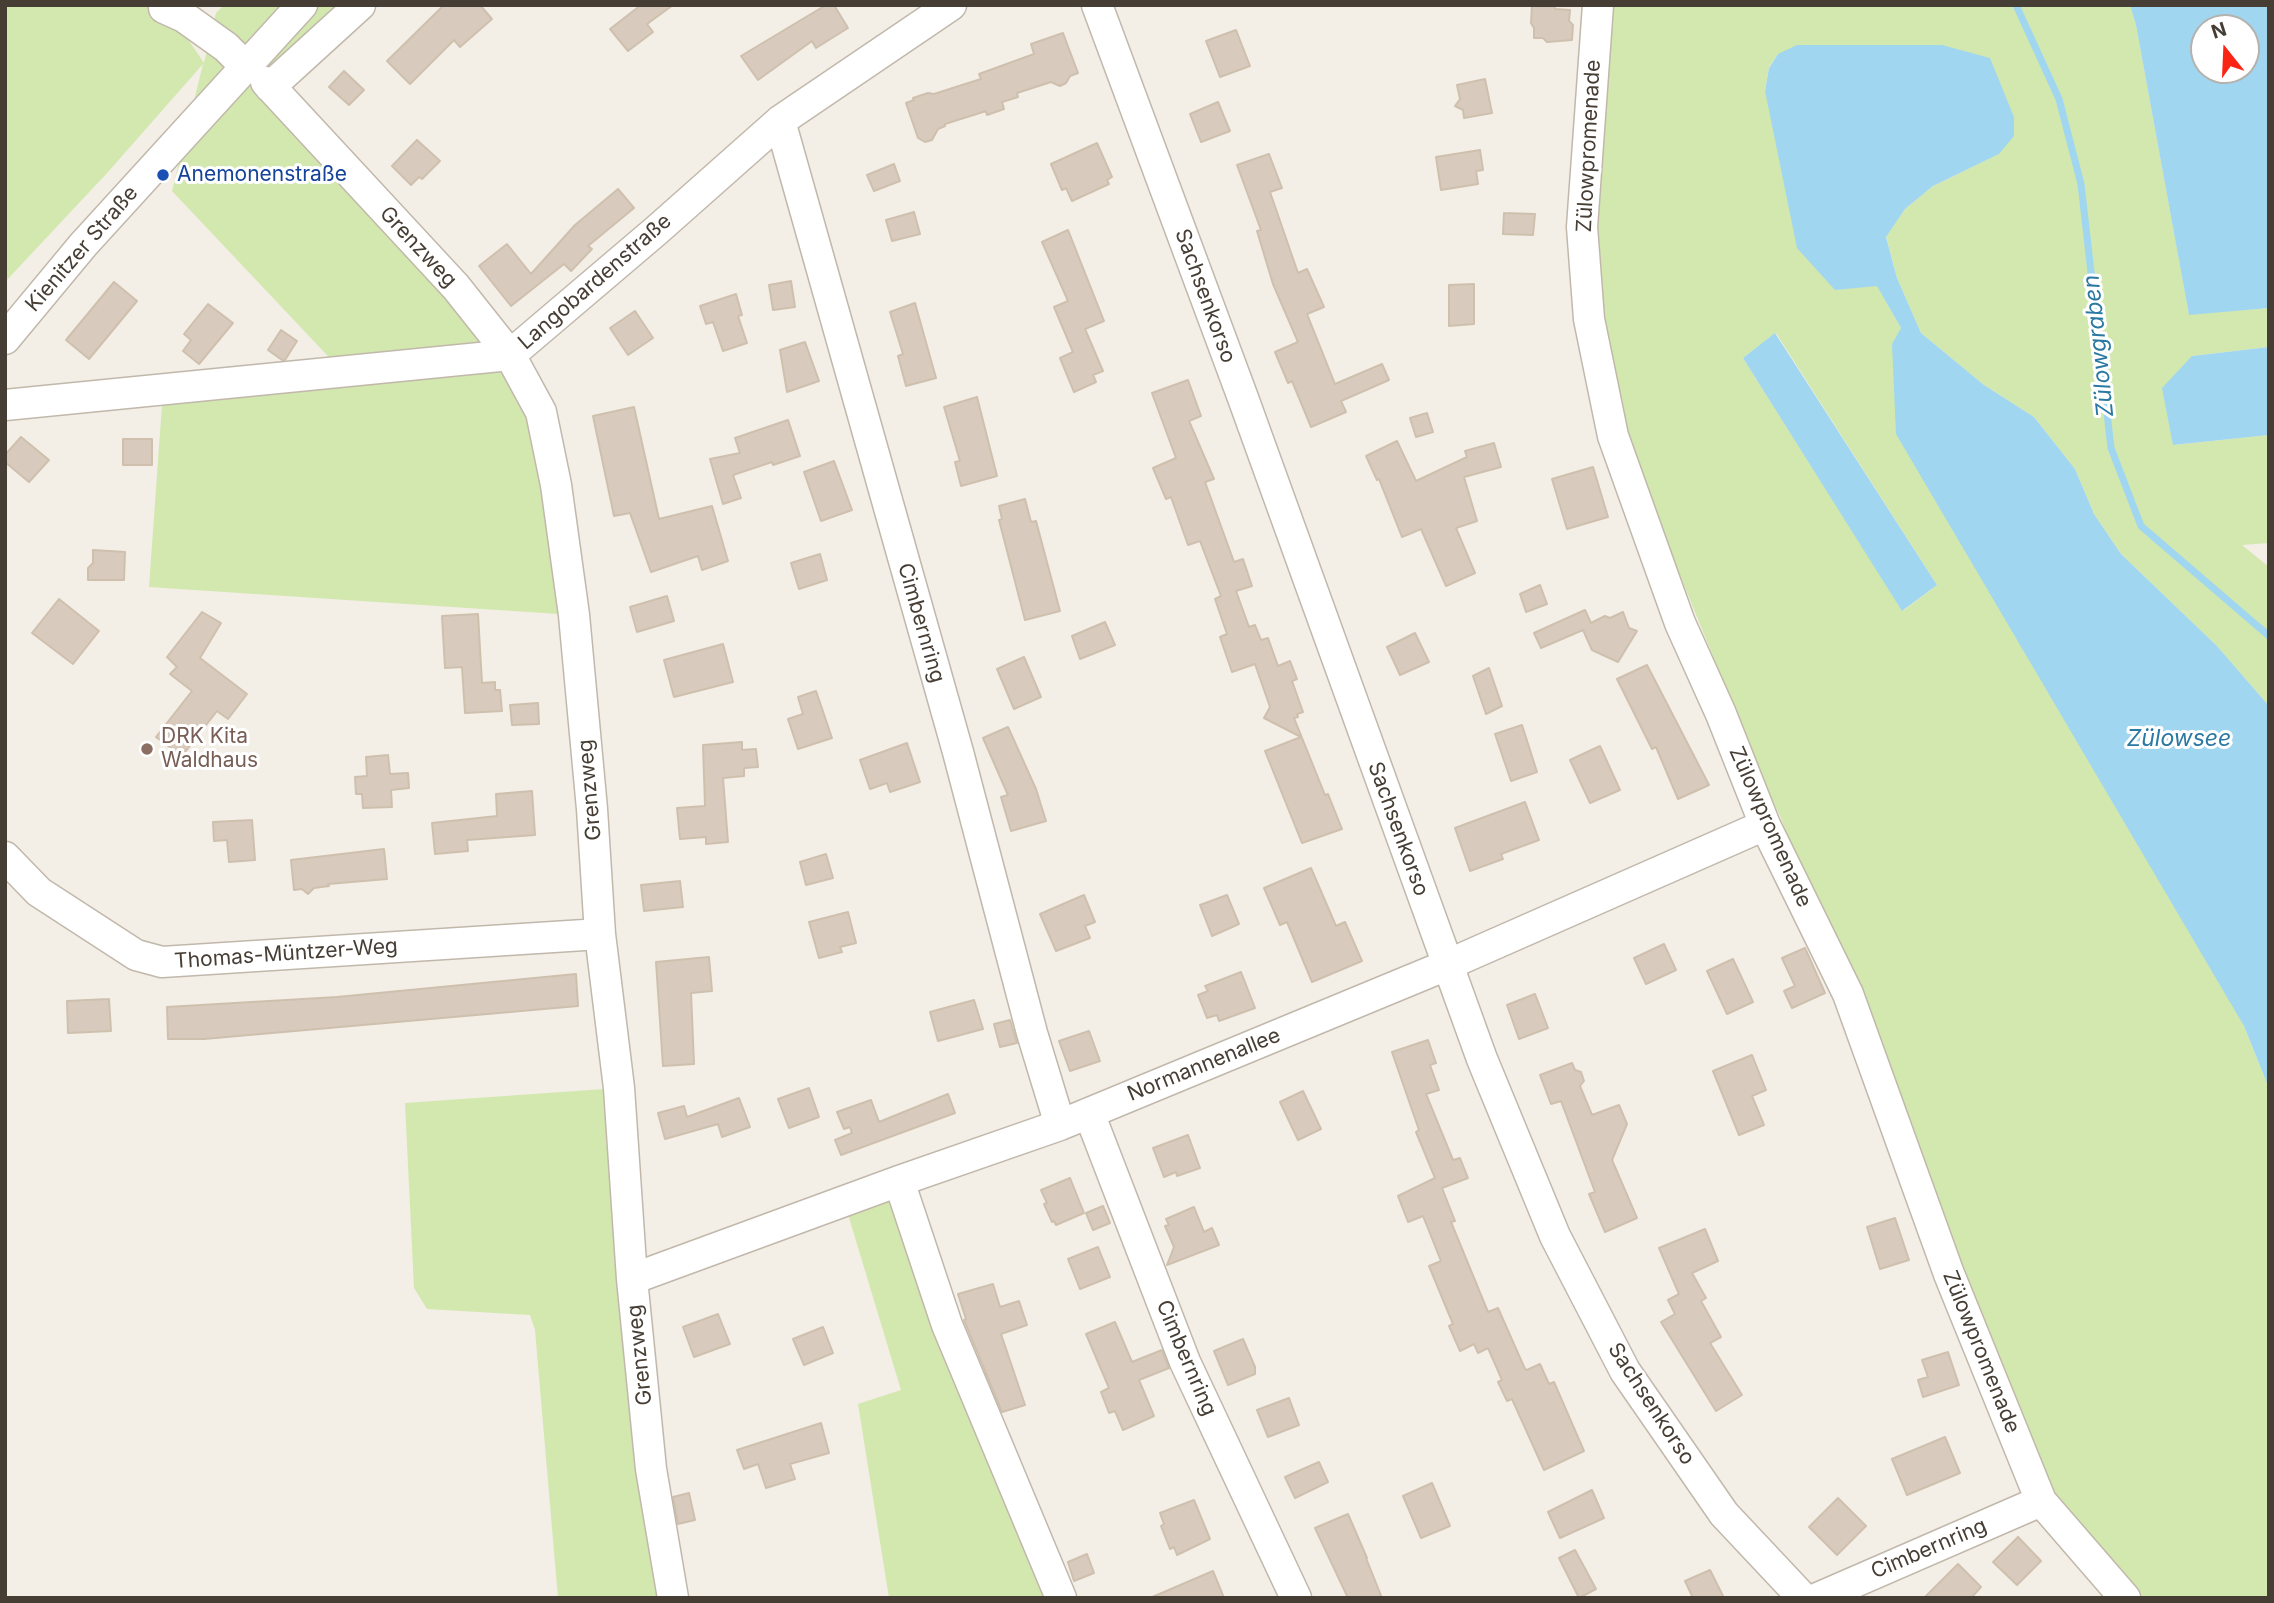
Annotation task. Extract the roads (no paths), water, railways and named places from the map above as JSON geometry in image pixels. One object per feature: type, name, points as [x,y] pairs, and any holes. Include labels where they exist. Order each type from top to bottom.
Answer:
[{"type":"street","name":"Kienitzer Straße","points":[[261,79],[302,5]]},
{"type":"street","name":"Kienitzer Straße","points":[[5,339],[83,245],[261,79],[360,5]]},
{"type":"street","name":"Langobardenstraße","points":[[5,405],[510,355],[780,121],[951,5]]},
{"type":"street","name":"Sachsenkorso","points":[[1097,5],[1243,398],[1447,965],[1482,1059],[1555,1236],[1625,1371],[1724,1514],[1803,1598]]},
{"type":"street","name":"Zülowpromenade","points":[[1598,5],[1581,227],[1589,319],[1613,436],[1680,623],[1721,714],[1765,825],[1848,994],[1949,1273],[2041,1501],[2125,1598]]},
{"type":"street","name":"Grenzweg","points":[[160,6],[184,17],[226,47],[261,79],[456,287],[510,355],[541,412],[556,485],[575,615],[600,934],[619,1088],[632,1279],[652,1469],[673,1598]]},
{"type":"street","name":"Cimbernring","points":[[780,121],[958,752],[1032,1033],[1060,1125]]},
{"type":"street","name":"Normannenallee","points":[[632,1279],[1060,1125],[1447,965],[1765,825]]},
{"type":"street","name":"Thomas-Müntzer-Weg","points":[[5,857],[39,892],[136,955],[162,962],[600,934]]},
{"type":"street","name":"Cimbernring","points":[[1089,1113],[1185,1362],[1296,1598]]},
{"type":"street","points":[[899,1181],[947,1325],[1061,1598]]},
{"type":"street","name":"Cimbernring","points":[[1818,1598],[2041,1501]]},
{"type":"water","points":[[2130,5],[2269,5],[2269,308],[2189,315],[2136,25]]},
{"type":"water","name":"Zülowsee","points":[[1797,45],[1942,45],[1990,58],[2014,117],[2014,136],[1999,154],[1933,186],[1905,209],[1886,237],[1897,278],[1921,333],[1984,385],[2034,417],[2075,469],[2094,514],[2121,554],[2217,646],[2269,706],[2269,1088],[2244,1026],[1896,434],[1892,344],[1901,328],[1877,286],[1835,290],[1797,248],[1765,91],[1769,68],[1778,54]]},
{"type":"water","points":[[1775,333],[1937,585],[1902,611],[1743,358]]},
{"type":"water","points":[[2269,347],[2269,435],[2173,445],[2162,388],[2192,356]]},
{"type":"waterway","name":"Zülowgraben","points":[[2016,5],[2059,99],[2081,184],[2111,448],[2141,526],[2269,636]]},
{"type":"place","name":"Anemonenstraße","points":[[163,175]]},
{"type":"place","name":"DRK Kita Waldhaus","points":[[147,749]]}]
